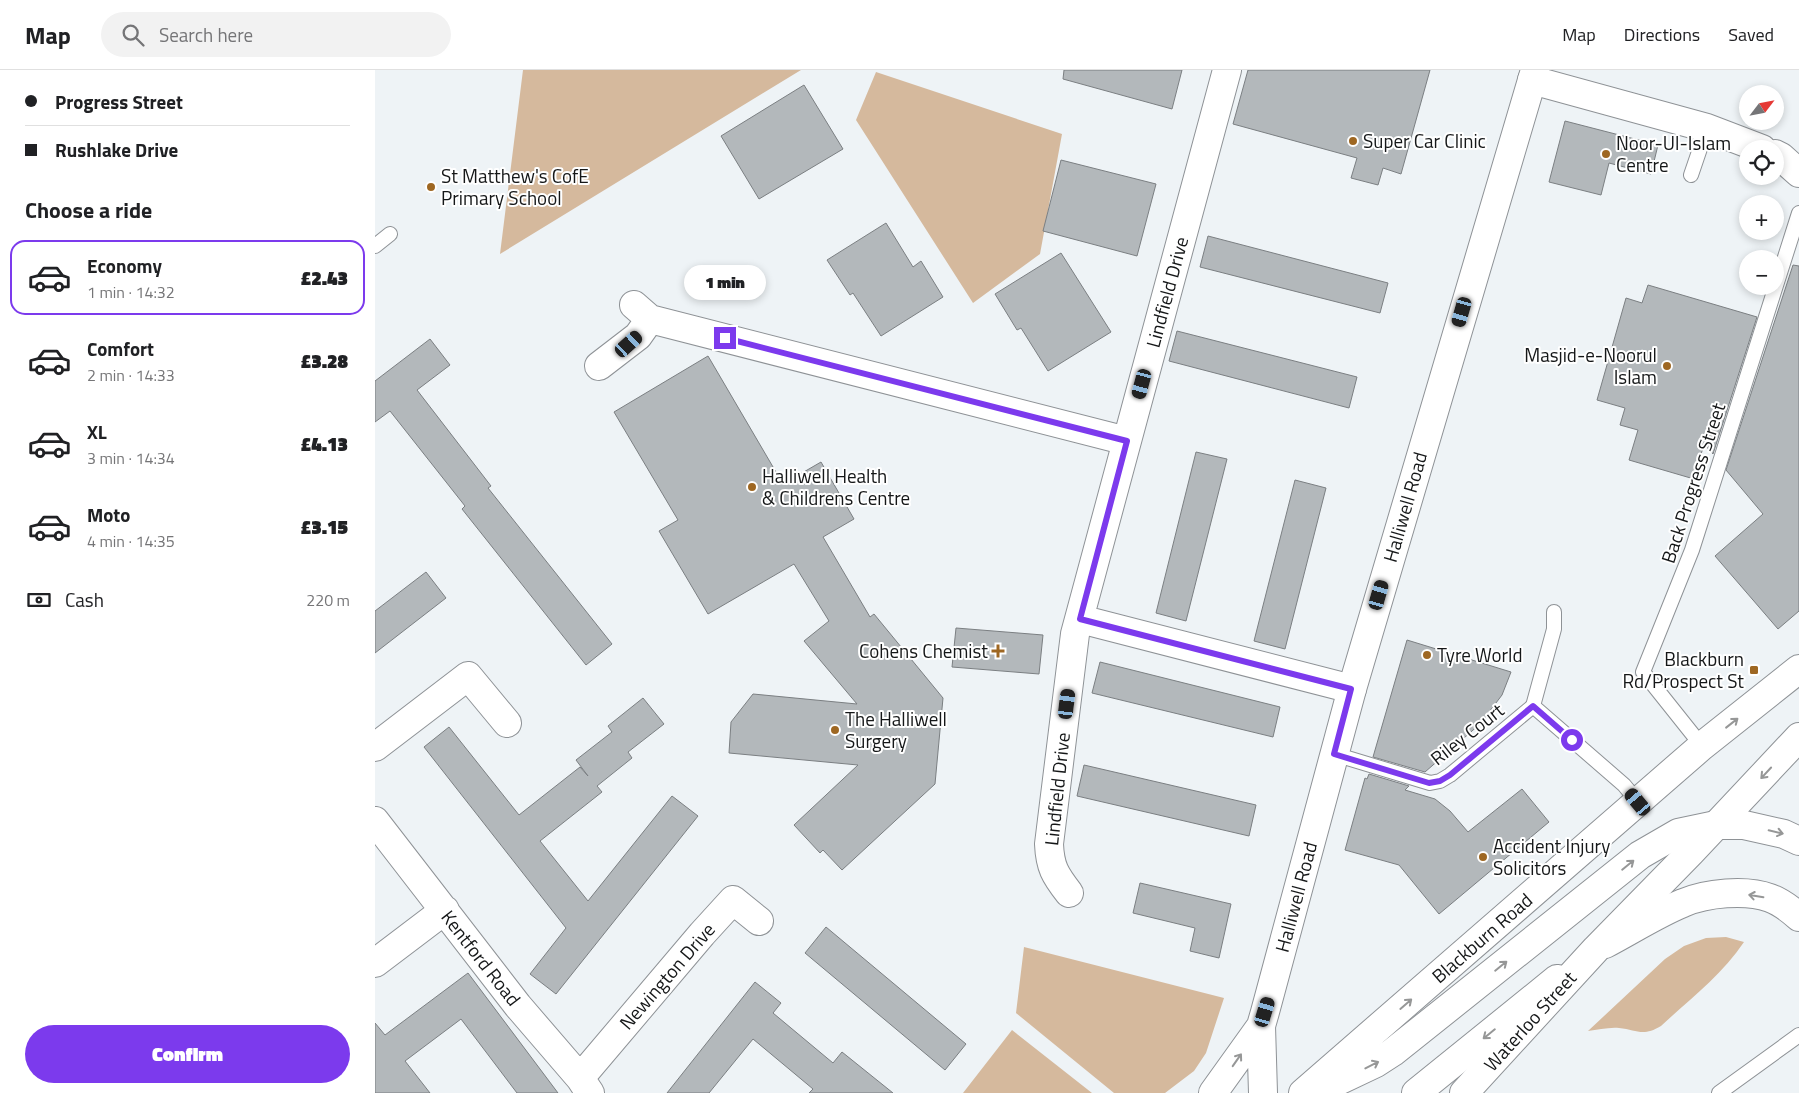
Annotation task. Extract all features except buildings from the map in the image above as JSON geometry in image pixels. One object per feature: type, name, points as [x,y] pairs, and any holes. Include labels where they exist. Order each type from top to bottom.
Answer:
[{"type":"main road","name":"Lindfield Drive","points":[[1069,893],[1055,874],[1050,860],[1049,844],[1075,634],[1227,70]]},
{"type":"main road","points":[[1533,75],[1707,128],[1739,140]]},
{"type":"main road","name":"Halliwell Road","points":[[1263,1093],[1261,1026],[1351,689],[1533,75]]},
{"type":"main road","points":[[1784,160],[1799,174]]},
{"type":"main road","points":[[599,366],[638,336],[642,312],[1127,441]]},
{"type":"main road","points":[[1080,619],[1351,689]]},
{"type":"main road","name":"Blackburn Road","points":[[1303,1093],[1702,746],[1799,669]]},
{"type":"main road","points":[[375,747],[469,676],[507,723]]},
{"type":"main road","points":[[1416,1093],[1595,949],[1799,737]]},
{"type":"main road","name":"Kentford Road","points":[[375,821],[518,1006],[585,1085]]},
{"type":"main road","name":"Blackburn Road","points":[[1313,1093],[1376,1063],[1393,1052],[1640,855],[1678,834],[1716,825],[1744,825],[1784,834],[1799,841]]},
{"type":"main road","points":[[1595,949],[1682,903],[1705,896],[1747,894],[1769,898],[1788,908],[1799,917]]},
{"type":"main road","name":"Newington Drive","points":[[585,1085],[702,934],[733,900],[759,921]]},
{"type":"main road","points":[[375,962],[445,910]]},
{"type":"main road","name":"Waterloo Street","points":[[1464,1093],[1595,949]]},
{"type":"main road","points":[[1213,1093],[1261,1026]]},
{"type":"lane","points":[[1691,175],[1707,128]]},
{"type":"lane","name":"Back Progress Street","points":[[1702,746],[1643,672],[1693,550],[1799,213]]},
{"type":"lane","points":[[375,246],[390,234]]},
{"type":"lane","points":[[1554,612],[1554,629],[1533,706],[1624,785],[1638,802]]},
{"type":"lane","name":"Riley Court","points":[[1334,754],[1429,783],[1440,781],[1450,775],[1533,706]]},
{"type":"lane","points":[[1719,1093],[1799,1035]]},
{"type":"shaded area","points":[[523,70],[801,70],[500,254]]},
{"type":"shaded area","points":[[876,72],[1062,134],[1040,254],[973,303],[856,120]]},
{"type":"shaded area","points":[[1726,937],[1744,942],[1716,976],[1661,1026],[1645,1032],[1615,1028],[1588,1031],[1665,959],[1684,946],[1706,938]]},
{"type":"shaded area","points":[[1024,947],[1224,998],[1206,1053],[1194,1071],[1165,1093],[1114,1093],[1016,1013]]},
{"type":"shaded area","points":[[1012,1030],[1092,1093],[963,1093]]},
{"type":"place","name":"Super Car Clinic","points":[[1353,141]]},
{"type":"place","name":"Noor-Ul-Islam Centre","points":[[1606,154]]},
{"type":"place","name":"St Matthew's CofE Primary School","points":[[431,187]]},
{"type":"place","name":"Masjid-e-Noorul Islam","points":[[1667,366]]},
{"type":"place","name":"Halliwell Health & Childrens Centre","points":[[752,487]]},
{"type":"place","name":"Cohens Chemist","points":[[998,651]]},
{"type":"place","name":"Tyre World","points":[[1427,655]]},
{"type":"place","name":"Blackburn Rd/Prospect St","points":[[1754,670]]},
{"type":"place","name":"The Halliwell Surgery","points":[[835,730]]},
{"type":"place","name":"Accident Injury Solicitors","points":[[1483,857]]},
{"type":"route","points":[[725,338],[1127,441],[1080,619],[1351,689],[1334,754],[1429,783],[1440,781],[1450,775],[1533,706],[1572,740]]}]
